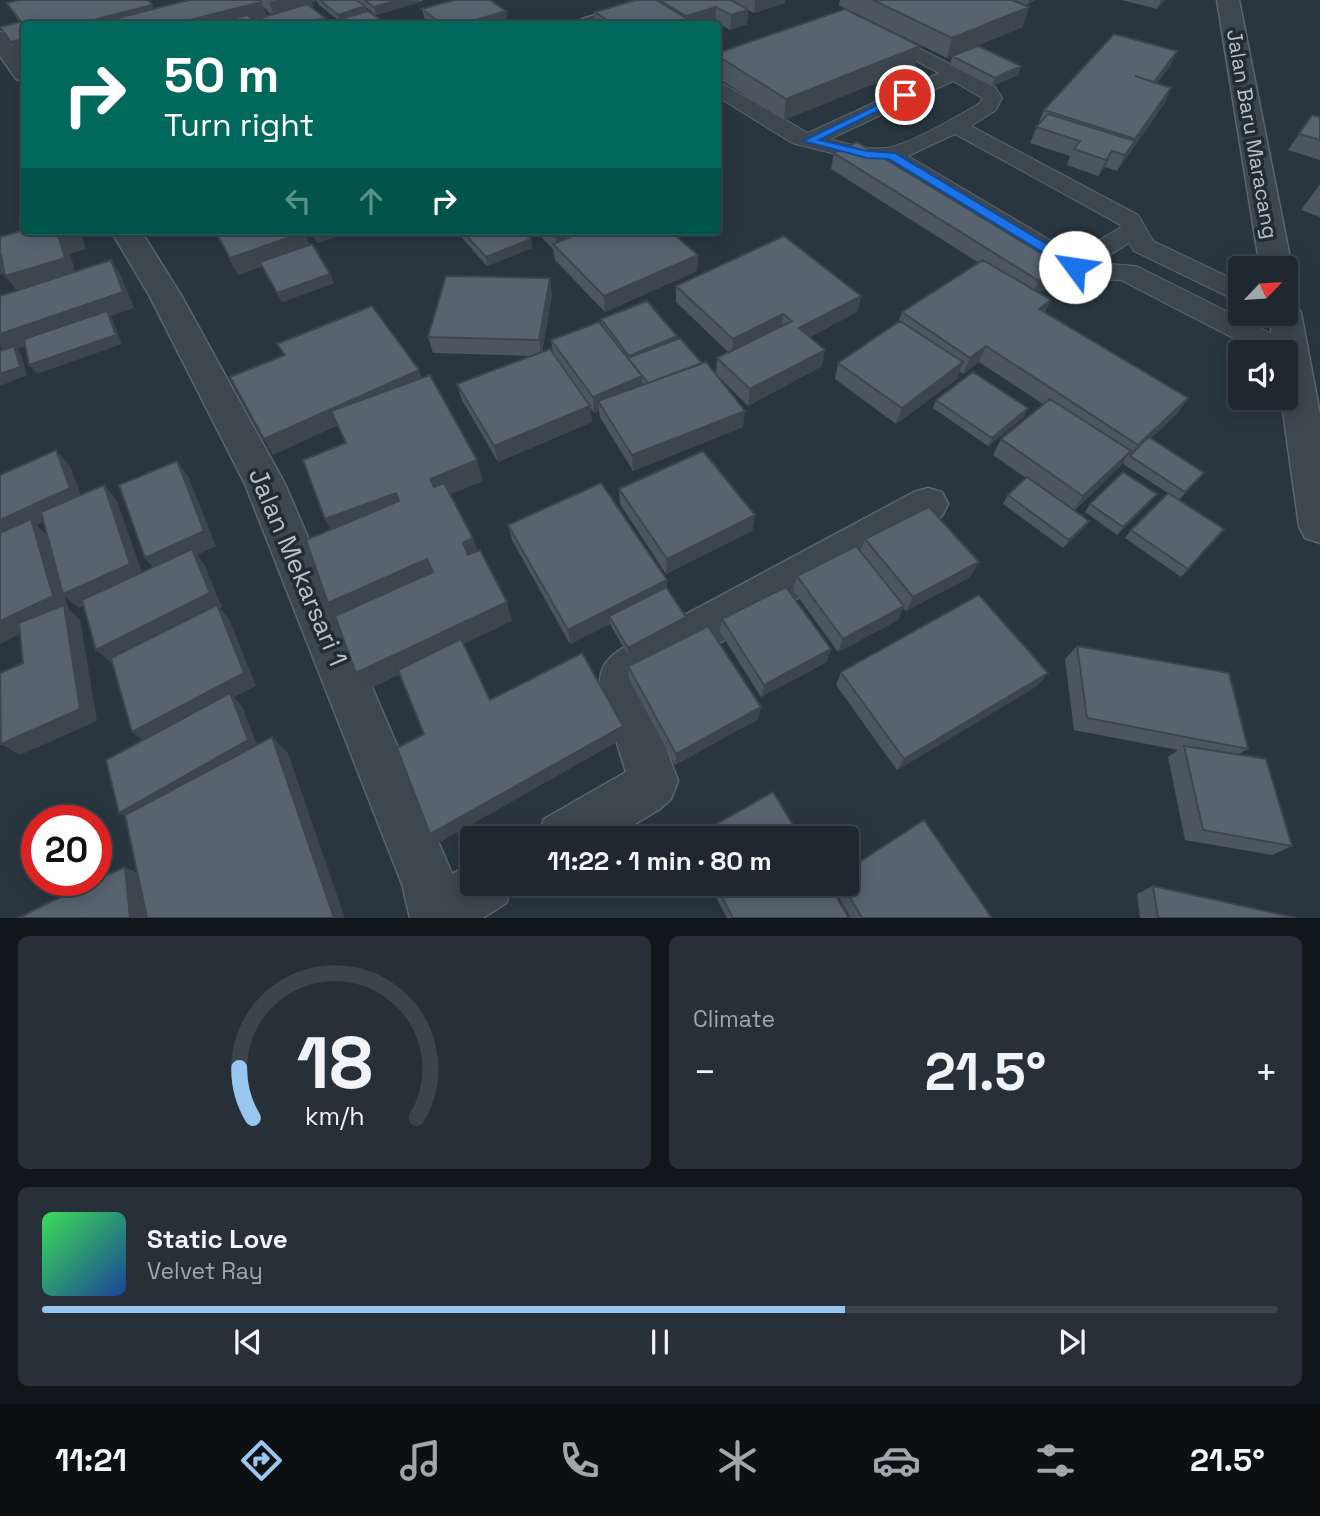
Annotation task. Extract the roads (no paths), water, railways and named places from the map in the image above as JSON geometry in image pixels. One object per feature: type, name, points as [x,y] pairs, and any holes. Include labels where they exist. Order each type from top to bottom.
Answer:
[{"type":"street","points":[[599,21],[652,4],[656,0]]},
{"type":"street","name":"Jalan Baru Maracang","points":[[1228,0],[1274,256]]},
{"type":"street","points":[[0,40],[21,70]]},
{"type":"street","name":"Jalan Mekarsari 1","points":[[128,235],[165,295],[265,484],[429,884],[438,915]]},
{"type":"street","points":[[1298,410],[1320,526]]},
{"type":"street","points":[[584,826],[642,792],[653,781],[650,765],[623,696],[623,674],[928,504]]},
{"type":"street","points":[[438,915],[468,896]]},
{"type":"lane","points":[[721,91],[808,141],[867,155],[891,155],[956,126],[989,106],[992,98],[988,92],[868,29]]},
{"type":"lane","points":[[808,141],[954,73]]},
{"type":"lane","points":[[956,126],[1129,220],[1143,246],[1228,288]]},
{"type":"lane","points":[[891,155],[1075,267],[1090,273],[1113,270],[1127,272],[1261,340]]},
{"type":"lane","points":[[1075,267],[1134,229]]}]
